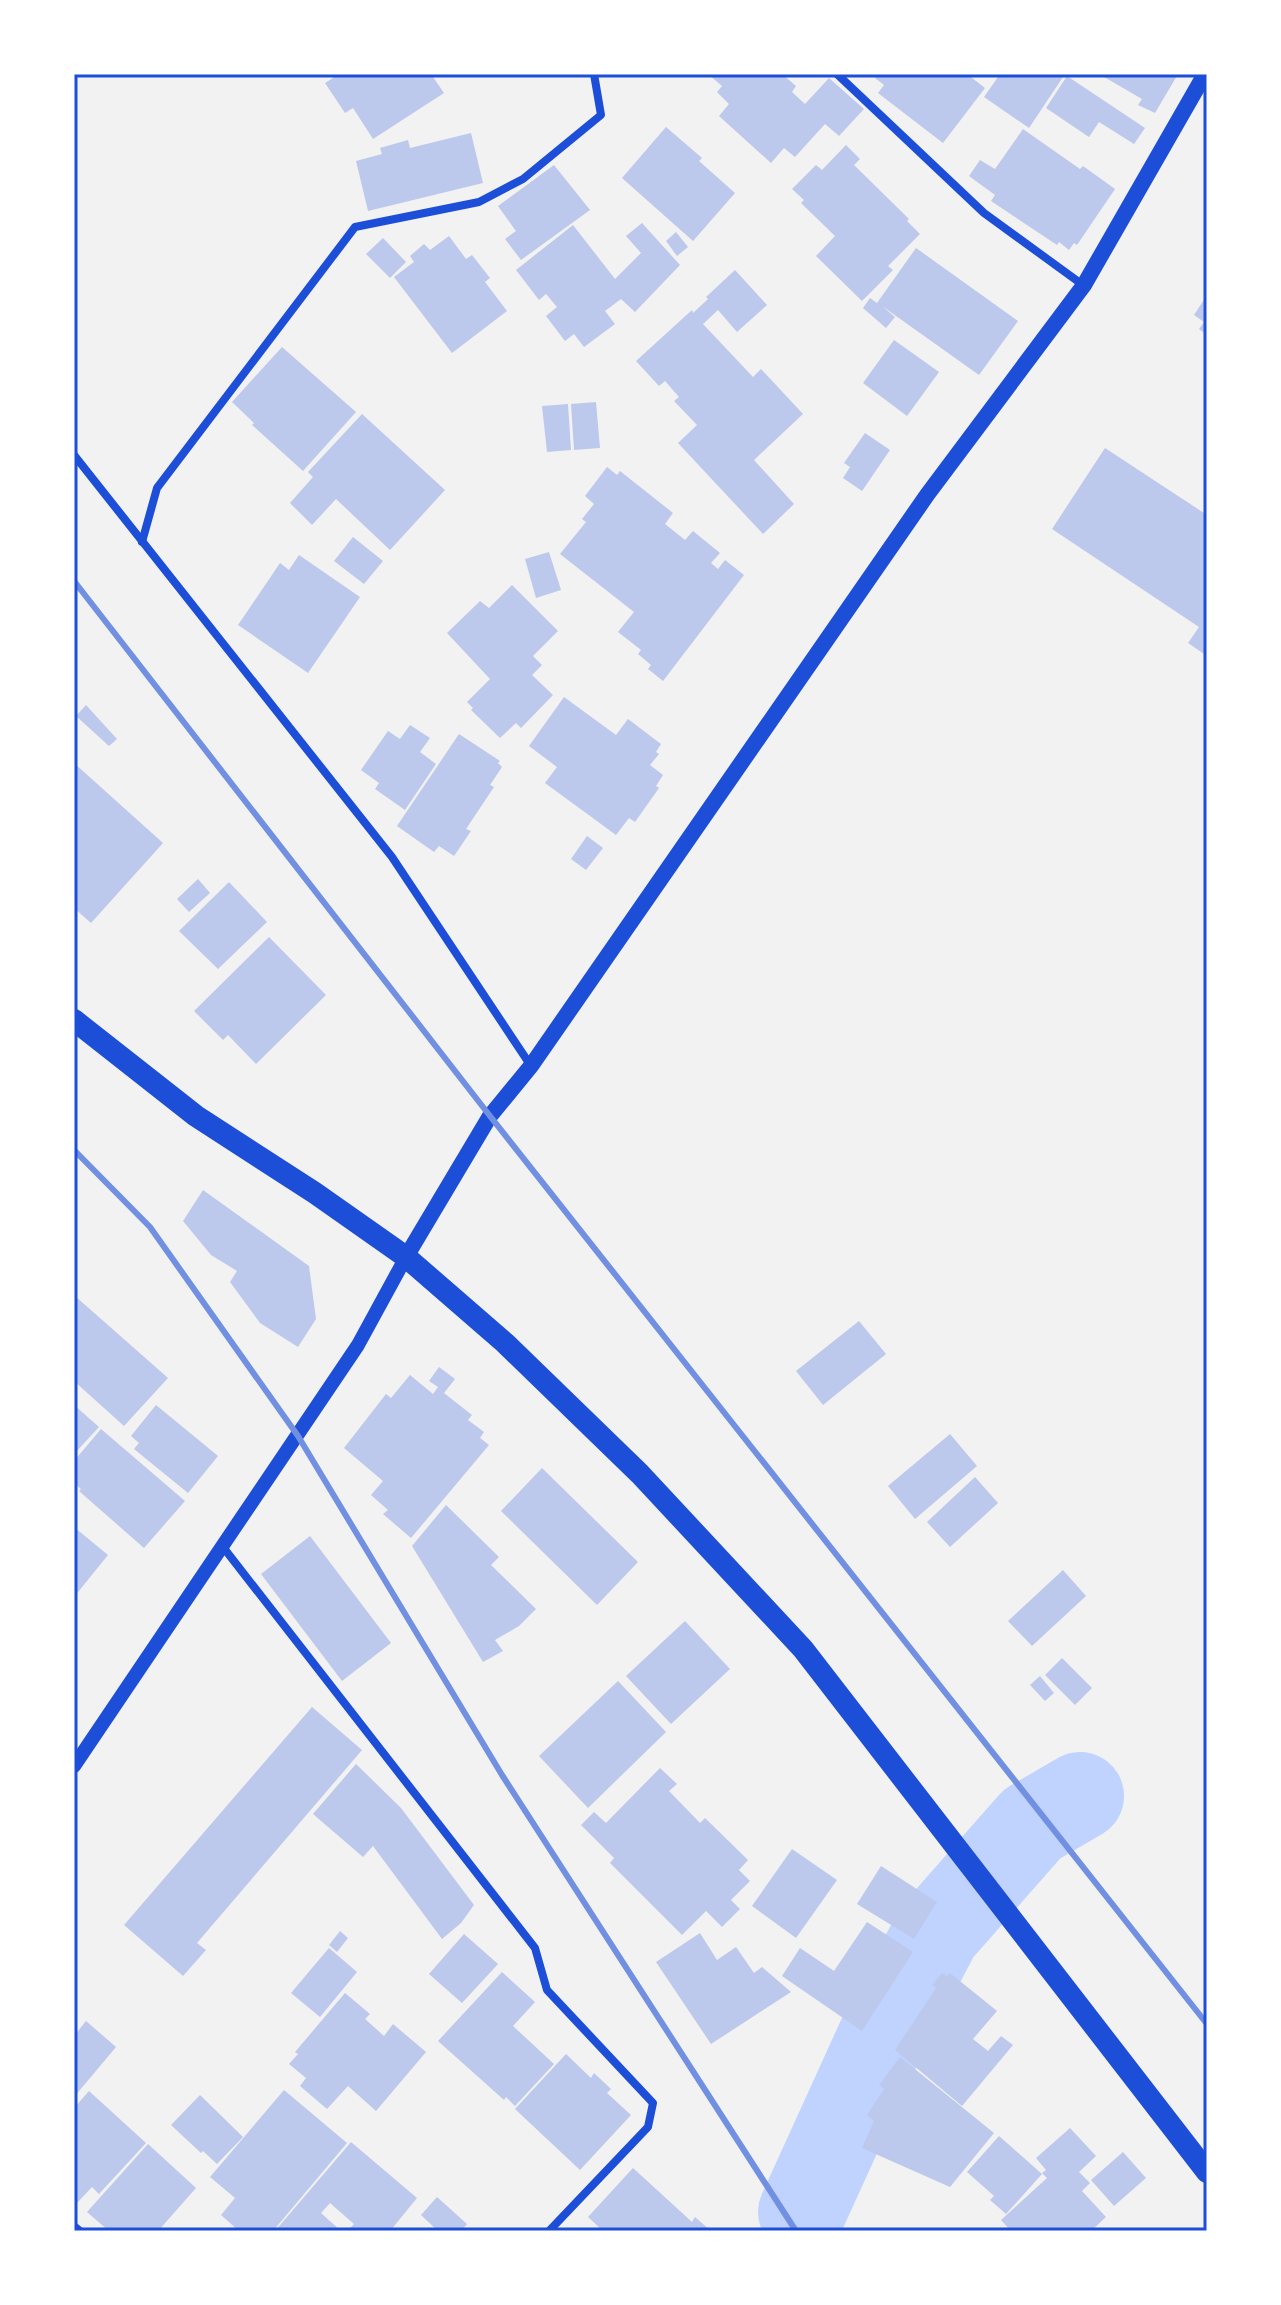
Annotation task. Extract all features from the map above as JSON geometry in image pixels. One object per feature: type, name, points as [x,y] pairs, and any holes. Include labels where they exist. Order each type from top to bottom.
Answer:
[{"type":"highway","points":[[74,1020],[196,1116],[315,1193],[406,1257],[505,1343],[640,1474],[803,1649],[1207,2172]]},
{"type":"main road","points":[[406,1257],[490,1116],[531,1066],[927,495],[1084,285],[1205,74]]},
{"type":"street","points":[[142,542],[157,488],[355,227],[479,202],[523,179],[601,115],[594,74]]},
{"type":"street","points":[[837,74],[984,213],[1084,285]]},
{"type":"street","points":[[74,455],[392,857],[531,1066]]},
{"type":"street","points":[[74,1766],[358,1345],[406,1257]]},
{"type":"street","points":[[223,1547],[535,1948],[547,1990],[653,2103],[648,2127],[549,2231]]},
{"type":"street","points":[[74,2226],[80,2231]]},
{"type":"building","points":[[331,74],[431,74],[444,93],[373,139],[353,108],[345,113],[325,83],[333,78]]},
{"type":"building","points":[[708,74],[782,74],[796,86],[792,92],[805,104],[829,78],[864,109],[839,136],[825,124],[795,157],[784,148],[771,163],[719,116],[729,104],[717,92],[722,86]]},
{"type":"building","points":[[878,74],[967,74],[985,88],[943,143],[878,93],[884,85],[875,78]]},
{"type":"building","points":[[1000,74],[1065,74],[1029,128],[984,97]]},
{"type":"building","points":[[1099,74],[1178,74],[1155,113],[1138,105],[1142,99]]},
{"type":"building","points":[[1067,76],[1145,128],[1134,144],[1099,122],[1089,137],[1046,108]]},
{"type":"building","points":[[666,127],[702,158],[699,161],[735,193],[693,241],[622,178]]},
{"type":"building","points":[[1023,129],[1115,189],[1077,245],[1074,243],[1069,250],[991,201],[995,195],[969,176],[980,160],[995,169]]},
{"type":"building","points":[[471,133],[483,183],[368,211],[356,161],[382,154],[380,148],[408,140],[410,148]]},
{"type":"building","points":[[846,145],[860,159],[854,165],[909,219],[907,221],[920,234],[888,266],[893,270],[862,301],[816,256],[835,236],[801,203],[804,200],[792,189],[816,165],[822,170]]},
{"type":"building","points":[[554,165],[590,210],[521,260],[505,239],[516,231],[498,206]]},
{"type":"building","points":[[642,223],[680,265],[635,312],[621,299],[605,311],[615,324],[584,347],[574,334],[565,341],[546,316],[557,307],[546,294],[539,300],[516,270],[573,225],[615,279],[641,253],[626,236]]},
{"type":"building","points":[[676,232],[688,247],[677,256],[666,241]]},
{"type":"building","points":[[449,236],[466,259],[472,255],[490,278],[485,282],[507,311],[452,353],[394,277],[414,262],[410,256],[424,244],[430,250]]},
{"type":"building","points":[[383,238],[406,262],[390,278],[366,254]]},
{"type":"building","points":[[916,248],[1018,321],[979,375],[882,306],[895,317],[886,328],[863,308],[870,298],[877,303]]},
{"type":"building","points":[[735,270],[767,305],[737,332],[718,310],[703,324],[753,377],[761,369],[803,414],[754,460],[794,504],[763,534],[678,443],[697,425],[674,401],[679,397],[665,381],[659,386],[636,361],[692,310],[693,313]]},
{"type":"building","points":[[1207,295],[1207,335],[1199,329],[1204,322],[1194,315]]},
{"type":"building","points":[[894,340],[939,372],[907,416],[863,383]]},
{"type":"building","points":[[282,347],[356,412],[303,471],[252,425],[254,423],[232,402]]},
{"type":"building","points":[[596,402],[600,448],[574,450],[571,404]]},
{"type":"building","points":[[568,404],[571,450],[547,452],[542,406]]},
{"type":"building","points":[[362,414],[445,490],[390,550],[336,499],[312,525],[290,503],[313,477],[308,472]]},
{"type":"building","points":[[865,433],[890,450],[862,491],[843,478],[850,467],[844,463]]},
{"type":"building","points":[[1105,448],[1207,515],[1207,656],[1188,643],[1199,627],[1052,529]]},
{"type":"building","points":[[607,467],[617,475],[620,471],[673,513],[665,524],[685,540],[693,531],[720,553],[711,563],[718,569],[725,560],[744,575],[663,681],[648,669],[651,665],[638,654],[641,650],[618,632],[634,612],[560,554],[586,522],[582,519],[594,504],[585,496]]},
{"type":"building","points":[[353,537],[383,561],[364,584],[334,561]]},
{"type":"building","points":[[549,552],[561,590],[536,598],[525,559]]},
{"type":"building","points":[[299,555],[360,597],[308,673],[238,625],[280,563],[289,570]]},
{"type":"building","points":[[512,585],[558,631],[533,656],[542,665],[532,675],[553,695],[521,728],[516,723],[500,738],[471,710],[473,708],[467,702],[490,679],[447,633],[480,601],[489,608]]},
{"type":"building","points":[[564,697],[616,735],[628,719],[661,744],[656,752],[659,754],[650,765],[663,775],[656,786],[659,788],[635,822],[629,818],[616,835],[545,783],[557,767],[529,746]]},
{"type":"building","points":[[86,705],[117,739],[109,746],[76,716]]},
{"type":"building","points":[[410,725],[430,738],[420,752],[436,764],[405,810],[375,789],[379,783],[361,770],[388,731],[400,739]]},
{"type":"building","points":[[459,734],[500,761],[498,763],[502,767],[490,785],[494,787],[466,829],[471,831],[454,856],[439,846],[434,852],[397,826]]},
{"type":"building","points":[[74,763],[163,843],[91,923],[74,908]]},
{"type":"building","points":[[587,836],[603,848],[586,870],[571,859]]},
{"type":"building","points":[[198,879],[210,893],[189,912],[177,899]]},
{"type":"building","points":[[229,882],[267,922],[218,969],[179,931]]},
{"type":"building","points":[[269,937],[326,995],[256,1064],[228,1035],[223,1040],[194,1011]]},
{"type":"building","points":[[203,1190],[309,1266],[316,1319],[298,1347],[260,1323],[230,1282],[237,1271],[211,1255],[183,1221]]},
{"type":"building","points":[[75,1296],[168,1378],[124,1426],[74,1381]]},
{"type":"building","points":[[859,1321],[886,1354],[823,1405],[796,1371]]},
{"type":"building","points":[[439,1367],[455,1379],[444,1393],[472,1415],[468,1420],[484,1432],[480,1438],[489,1445],[411,1538],[383,1514],[388,1510],[371,1495],[383,1481],[344,1448],[386,1394],[391,1398],[410,1375],[433,1394],[438,1387],[429,1381]]},
{"type":"building","points":[[74,1405],[99,1427],[74,1454]]},
{"type":"building","points":[[156,1405],[218,1456],[188,1493],[134,1449],[139,1443],[131,1436]]},
{"type":"building","points":[[101,1429],[185,1501],[144,1548],[79,1491],[81,1489],[74,1483],[74,1461]]},
{"type":"building","points":[[950,1434],[977,1466],[915,1519],[888,1486]]},
{"type":"building","points":[[542,1468],[638,1562],[597,1605],[501,1511]]},
{"type":"building","points":[[975,1477],[998,1503],[950,1547],[927,1522]]},
{"type":"building","points":[[446,1505],[499,1557],[491,1565],[536,1609],[519,1626],[495,1640],[503,1651],[483,1662],[412,1546]]},
{"type":"building","points":[[74,1527],[108,1555],[74,1597]]},
{"type":"building","points":[[310,1536],[391,1643],[342,1681],[261,1574]]},
{"type":"building","points":[[1063,1570],[1086,1596],[1032,1646],[1008,1621]]},
{"type":"building","points":[[685,1621],[730,1669],[671,1724],[626,1676]]},
{"type":"building","points":[[1062,1658],[1092,1688],[1075,1705],[1045,1675]]},
{"type":"building","points":[[1040,1676],[1054,1693],[1045,1701],[1030,1685]]},
{"type":"building","points":[[618,1681],[666,1732],[588,1808],[539,1756]]},
{"type":"building","points":[[312,1707],[362,1750],[197,1943],[206,1950],[183,1976],[124,1925]]},
{"type":"building","points":[[356,1764],[401,1808],[474,1905],[461,1923],[442,1939],[373,1846],[363,1857],[313,1814]]},
{"type":"building","points":[[660,1768],[677,1784],[669,1791],[700,1823],[705,1818],[748,1860],[739,1870],[750,1881],[731,1900],[740,1909],[722,1927],[706,1911],[682,1935],[610,1863],[614,1858],[581,1825],[594,1812],[606,1823]]},
{"type":"building","points":[[792,1849],[837,1880],[796,1938],[752,1906]]},
{"type":"building","points":[[881,1866],[937,1902],[914,1939],[857,1904]]},
{"type":"building","points":[[867,1922],[913,1952],[862,2031],[782,1976],[800,1948],[834,1971]]},
{"type":"building","points":[[340,1931],[348,1938],[337,1952],[329,1945]]},
{"type":"building","points":[[700,1933],[717,1960],[736,1947],[754,1973],[762,1967],[791,1992],[711,2044],[656,1962]]},
{"type":"building","points":[[464,1934],[498,1964],[462,2003],[429,1974]]},
{"type":"building","points":[[329,1948],[357,1972],[320,2017],[291,1993]]},
{"type":"building","points":[[502,1972],[535,2002],[513,2026],[554,2064],[515,2106],[506,2097],[504,2100],[438,2041]]},
{"type":"building","points":[[942,1973],[947,1976],[950,1973],[997,2011],[973,2039],[988,2051],[1001,2036],[1013,2045],[962,2106],[895,2050],[936,1988],[932,1985]]},
{"type":"building","points":[[345,1993],[370,2014],[365,2019],[384,2036],[393,2024],[426,2052],[376,2111],[348,2086],[327,2109],[300,2086],[306,2078],[289,2064],[298,2054],[295,2052]]},
{"type":"building","points":[[86,2021],[116,2047],[74,2097],[74,2036]]},
{"type":"building","points":[[566,2054],[591,2078],[594,2073],[611,2089],[607,2093],[631,2115],[580,2170],[515,2109]]},
{"type":"building","points":[[900,2057],[994,2133],[950,2187],[862,2148],[874,2121],[867,2115],[884,2089],[879,2085]]},
{"type":"building","points":[[284,2090],[347,2143],[273,2231],[239,2231],[221,2215],[235,2198],[210,2177]]},
{"type":"building","points":[[89,2091],[146,2143],[99,2194],[92,2187],[77,2203],[74,2201],[74,2108]]},
{"type":"building","points":[[200,2095],[243,2137],[217,2164],[171,2125]]},
{"type":"building","points":[[1070,2128],[1096,2156],[1079,2172],[1090,2183],[1082,2191],[1106,2217],[1091,2231],[1011,2231],[1001,2220],[1047,2178],[1042,2173],[1046,2170],[1036,2158]]},
{"type":"building","points":[[999,2136],[1042,2174],[1006,2214],[990,2200],[994,2196],[967,2172]]},
{"type":"building","points":[[351,2142],[417,2198],[390,2231],[347,2231],[354,2224],[330,2203],[321,2213],[341,2231],[275,2231]]},
{"type":"building","points":[[148,2144],[196,2188],[158,2231],[109,2231],[87,2212]]},
{"type":"building","points":[[1123,2152],[1146,2178],[1114,2206],[1091,2180]]},
{"type":"building","points":[[633,2168],[692,2222],[695,2217],[711,2231],[603,2231],[588,2217]]},
{"type":"building","points":[[437,2197],[467,2224],[461,2231],[438,2231],[421,2215]]},
{"type":"waterway","points":[[802,2212],[883,2034],[937,1932],[1032,1824],[1080,1796]]},
{"type":"railway","points":[[74,581],[490,1116],[1207,2024]]},
{"type":"railway","points":[[74,1150],[150,1227],[298,1436],[502,1775],[796,2231]]}]
